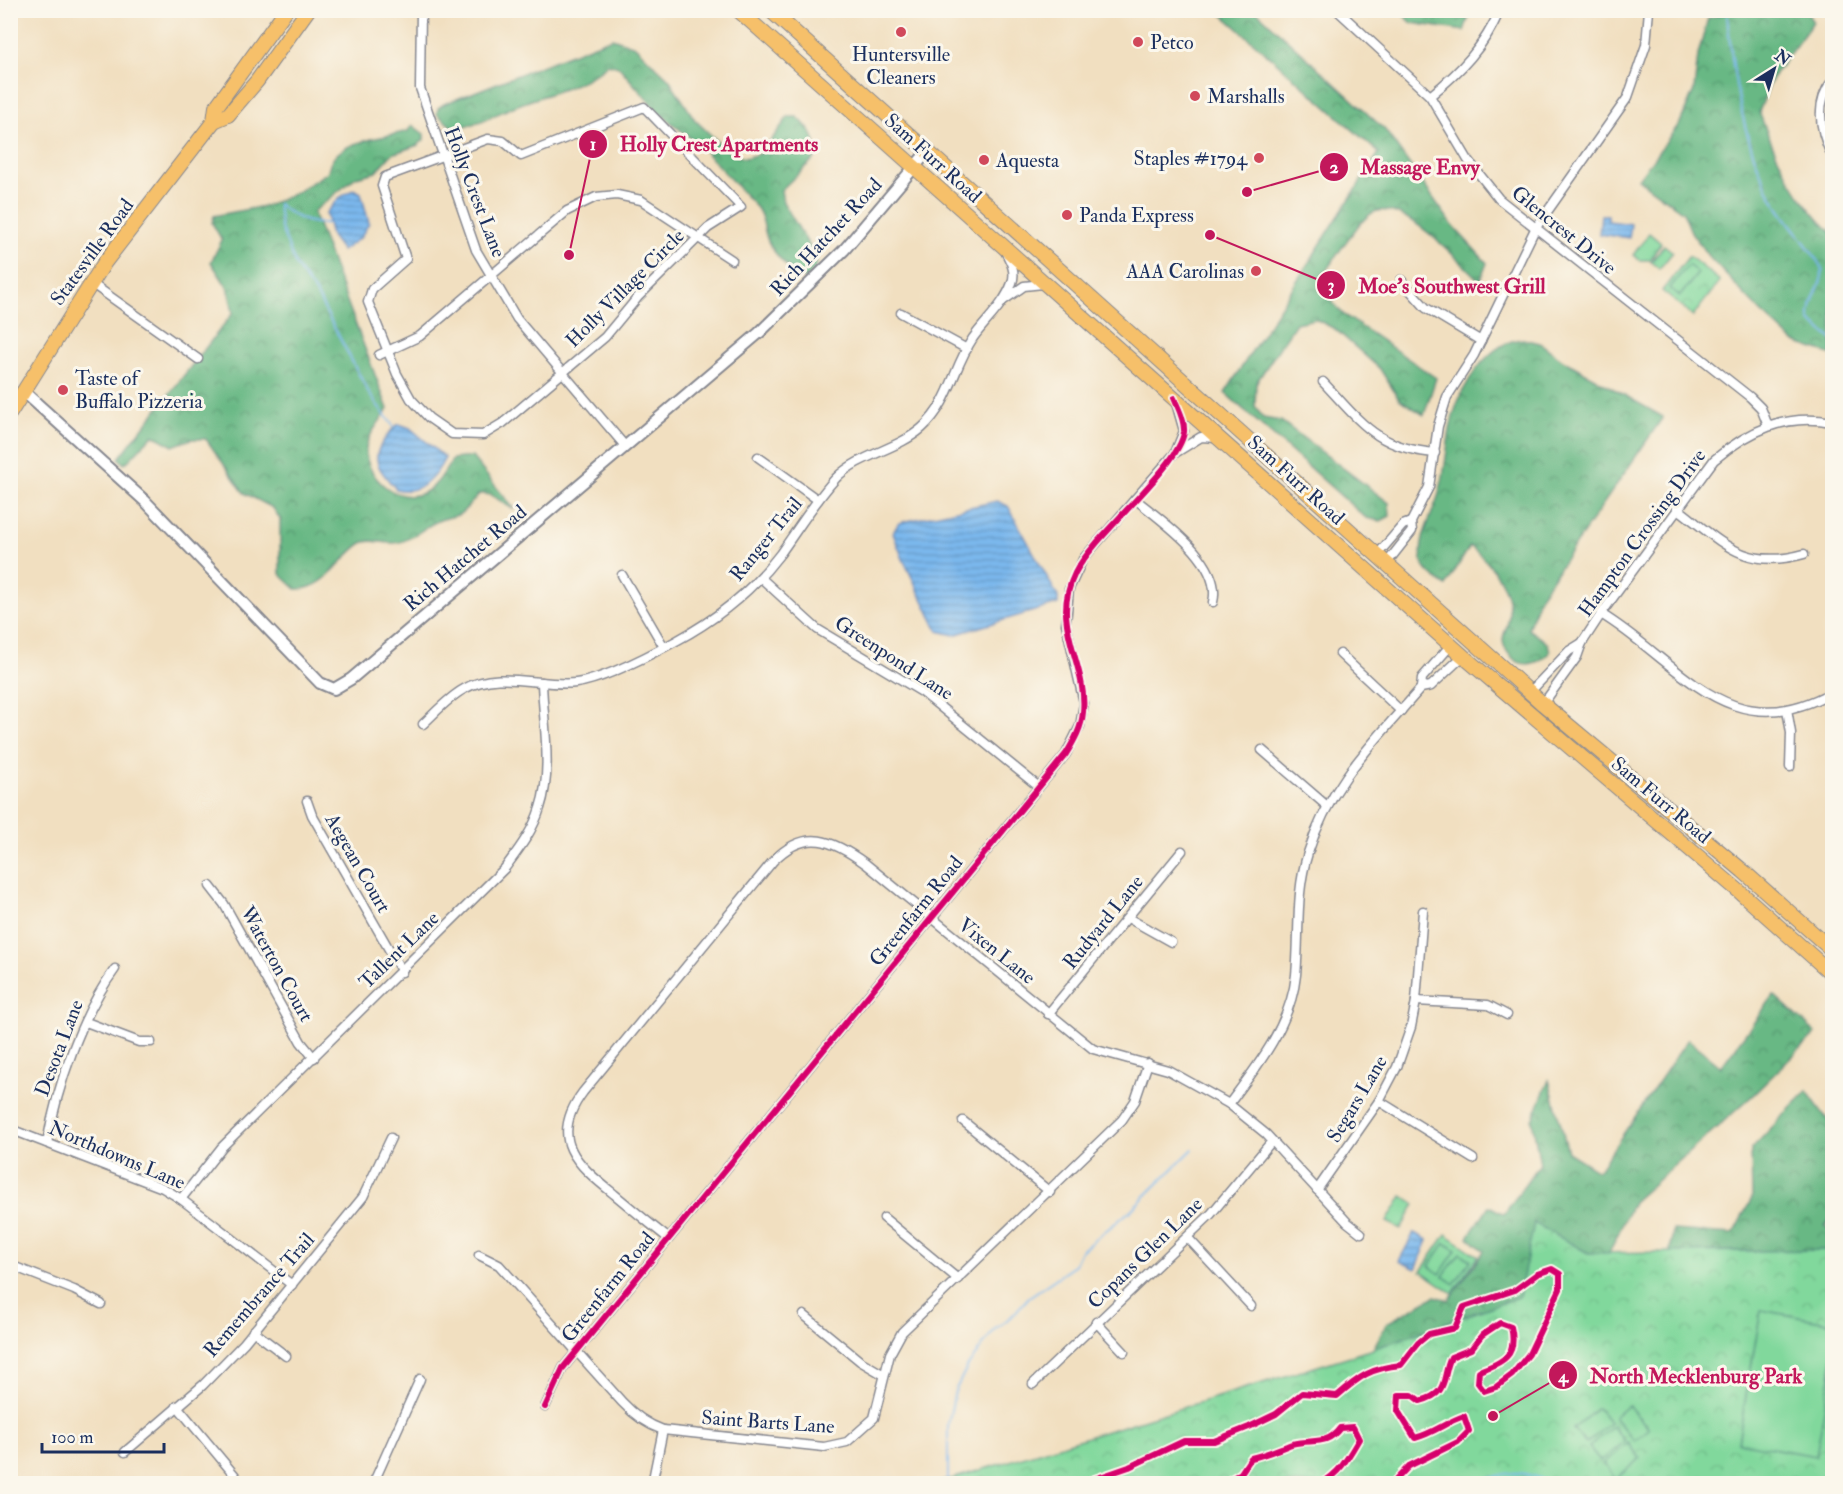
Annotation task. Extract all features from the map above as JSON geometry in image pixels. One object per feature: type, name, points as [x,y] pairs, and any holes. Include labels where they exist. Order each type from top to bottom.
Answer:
[{"type":"main road","name":"Statesville Road","points":[[10,413],[92,283],[214,120],[216,107],[286,10]]},
{"type":"main road","name":"Statesville Road","points":[[214,120],[228,116],[257,81],[308,10]]},
{"type":"main road","name":"Sam Furr Road","points":[[738,10],[1463,656],[1833,974]]},
{"type":"main road","name":"Sam Furr Road","points":[[770,11],[1543,704],[1743,871],[1833,950]]},
{"type":"main road","points":[[1259,473],[1368,559],[1382,559]]},
{"type":"main road","points":[[1451,645],[1466,648],[1517,691],[1590,744]]},
{"type":"main road","points":[[1740,892],[1796,930],[1833,961]]},
{"type":"street","name":"Holly Crest Lane","points":[[421,10],[420,88],[476,250],[517,319],[626,446]]},
{"type":"street","name":"Glencrest Drive","points":[[1337,10],[1430,96],[1488,188],[1535,229],[1750,397],[1761,408],[1768,426]]},
{"type":"street","points":[[1430,96],[1466,65],[1485,40],[1500,10]]},
{"type":"street","points":[[1382,559],[1412,531],[1411,522],[1429,487],[1441,410],[1481,341],[1535,229],[1628,97],[1646,45],[1649,10]]},
{"type":"street","points":[[1833,81],[1822,97],[1820,108],[1822,131],[1833,156]]},
{"type":"street","name":"Holly Village Circle","points":[[644,107],[741,207],[708,228],[638,297],[605,337],[493,430],[483,435],[463,436],[441,427],[420,410],[403,388],[383,353],[367,297],[372,289],[406,259],[382,182],[388,174],[442,154],[494,139],[508,144],[521,156],[644,107]]},
{"type":"street","name":"Rich Hatchet Road","points":[[24,392],[126,482],[320,684],[334,689],[351,679],[716,371],[844,250],[927,152]]},
{"type":"street","points":[[383,353],[420,336],[574,206],[603,195],[625,195],[641,200],[732,260]]},
{"type":"street","name":"Ranger Trail","points":[[423,724],[455,695],[479,682],[586,681],[664,647],[721,613],[761,578],[818,500],[850,467],[905,440],[933,417],[948,395],[967,349],[1004,300],[1011,285],[1013,271],[1004,247]]},
{"type":"street","points":[[1401,280],[1426,308],[1481,341]]},
{"type":"street","points":[[92,283],[198,359]]},
{"type":"street","name":"Ranger Trail","points":[[1004,300],[1024,286],[1047,285]]},
{"type":"street","points":[[901,313],[967,349]]},
{"type":"street","points":[[1323,382],[1367,428],[1385,441],[1414,451],[1435,453]]},
{"type":"street","name":"Greenfarm Road","points":[[1174,398],[1184,430],[1175,453]]},
{"type":"street","name":"Hampton Crossing Drive","points":[[1543,704],[1577,657],[1582,643],[1601,614],[1714,460],[1733,444],[1768,426],[1804,419],[1833,422]]},
{"type":"street","name":"Greenfarm Road","points":[[545,1407],[557,1377],[577,1351],[1066,754],[1080,726],[1083,713],[1082,689],[1066,624],[1071,583],[1083,559],[1175,453],[1201,437],[1220,439]]},
{"type":"street","points":[[758,457],[818,500]]},
{"type":"street","points":[[1136,499],[1198,555],[1213,583],[1213,602]]},
{"type":"street","points":[[1677,508],[1729,547],[1744,555],[1772,561],[1804,554]]},
{"type":"street","points":[[1382,559],[1403,525],[1411,522]]},
{"type":"street","points":[[622,574],[664,647]]},
{"type":"street","name":"Greenpond Lane","points":[[761,578],[817,629],[922,692],[1039,787]]},
{"type":"street","points":[[1601,614],[1634,636],[1692,685],[1713,698],[1747,708],[1786,709],[1807,704],[1833,692]]},
{"type":"street","name":"Hampton Crossing Drive","points":[[1530,692],[1569,651],[1582,643]]},
{"type":"street","points":[[1229,1104],[1281,1027],[1289,1009],[1296,974],[1299,900],[1303,874],[1314,834],[1327,806],[1351,768],[1421,688],[1422,678],[1451,645]]},
{"type":"street","points":[[1340,654],[1401,711]]},
{"type":"street","points":[[1421,688],[1431,686],[1463,656]]},
{"type":"street","name":"Tallent Lane","points":[[181,1199],[222,1147],[505,868],[532,829],[543,796],[545,766],[542,682]]},
{"type":"street","points":[[1786,709],[1791,733],[1790,766]]},
{"type":"street","points":[[1262,750],[1327,806]]},
{"type":"street","name":"Aegean Court","points":[[308,801],[312,815],[402,972]]},
{"type":"street","name":"Vixen Lane","points":[[669,1238],[582,1167],[571,1151],[568,1123],[571,1112],[583,1092],[773,861],[789,847],[809,840],[822,840],[845,849],[1093,1048],[1148,1063],[1182,1076],[1229,1104],[1272,1141],[1361,1233]]},
{"type":"street","name":"Rudyard Lane","points":[[1048,1014],[1182,851]]},
{"type":"street","name":"Waterton Court","points":[[210,886],[224,904],[301,1042],[314,1058]]},
{"type":"street","name":"Segars Lane","points":[[1317,1190],[1379,1101],[1397,1067],[1411,1027],[1416,1001],[1423,911]]},
{"type":"street","points":[[1128,918],[1171,942]]},
{"type":"street","name":"Desota Lane","points":[[47,1143],[57,1092],[99,992],[115,969]]},
{"type":"street","points":[[1416,1001],[1488,1005],[1507,1015]]},
{"type":"street","points":[[86,1022],[138,1042],[152,1042]]},
{"type":"street","name":"Saint Barts Lane","points":[[479,1255],[499,1265],[634,1414],[663,1430],[803,1445],[837,1446],[857,1436],[874,1418],[890,1354],[902,1332],[1050,1192],[1130,1110],[1148,1063]]},
{"type":"street","points":[[1379,1101],[1473,1159]]},
{"type":"street","points":[[963,1121],[1050,1192]]},
{"type":"street","name":"Northdowns Lane","points":[[10,1130],[154,1184],[181,1199],[292,1285]]},
{"type":"street","name":"Remembrance Trail","points":[[125,1452],[230,1359],[254,1331],[363,1197],[391,1138]]},
{"type":"street","name":"Copans Glen Lane","points":[[1033,1384],[1096,1322],[1188,1238],[1226,1198],[1272,1141]]},
{"type":"street","points":[[884,1218],[958,1279]]},
{"type":"street","points":[[1188,1238],[1251,1306]]},
{"type":"street","points":[[10,1265],[74,1290],[101,1304]]},
{"type":"street","points":[[804,1315],[860,1361],[884,1375]]},
{"type":"street","points":[[1096,1322],[1125,1352]]},
{"type":"street","points":[[254,1331],[286,1356]]},
{"type":"street","points":[[373,1484],[420,1379]]},
{"type":"street","points":[[177,1406],[242,1484]]},
{"type":"street","points":[[652,1484],[663,1430]]},
{"type":"green space","points":[[1737,10],[1806,11],[1813,22],[1772,78],[1759,112],[1788,177],[1808,207],[1832,233],[1832,355],[1794,342],[1761,312],[1708,256],[1691,232],[1683,212],[1638,179],[1680,123],[1694,90],[1698,55],[1708,18]]},
{"type":"green space","points":[[1218,11],[1256,11],[1385,130],[1453,226],[1487,263],[1480,281],[1411,220],[1395,213],[1380,211],[1368,216],[1362,222],[1323,275],[1327,296],[1343,314],[1436,378],[1424,415],[1399,399],[1380,369],[1335,329],[1315,319],[1296,323],[1256,383],[1255,406],[1263,418],[1281,421],[1389,503],[1390,516],[1381,521],[1366,518],[1225,393],[1379,153]]},
{"type":"green space","points":[[1399,11],[1471,11],[1464,31],[1412,23]]},
{"type":"green space","points":[[612,38],[635,46],[669,79],[695,120],[731,154],[745,158],[762,153],[788,117],[797,117],[806,126],[814,140],[815,158],[781,190],[783,202],[817,259],[815,269],[806,279],[790,269],[775,252],[768,241],[757,208],[700,146],[657,111],[619,67],[608,64],[598,72],[565,89],[470,125],[452,127],[437,114],[438,108],[444,104]]},
{"type":"green space","points":[[412,125],[424,134],[424,140],[418,145],[392,154],[376,172],[356,177],[313,212],[388,409],[369,439],[366,449],[367,460],[378,480],[386,487],[396,493],[417,495],[427,491],[438,481],[453,459],[472,457],[514,509],[494,497],[479,494],[460,514],[437,521],[406,540],[394,543],[369,541],[362,543],[316,585],[296,589],[280,574],[280,519],[273,508],[244,493],[206,439],[191,439],[173,446],[153,435],[124,464],[119,458],[233,313],[229,290],[211,262],[222,240],[212,223],[214,216],[269,205],[299,191],[328,172],[331,162],[346,148],[356,143],[408,131]]},
{"type":"green space","points":[[1649,233],[1661,243],[1650,260],[1639,260],[1633,255]]},
{"type":"green space","points":[[1664,245],[1673,252],[1659,269],[1651,262]]},
{"type":"green space","points":[[1689,256],[1720,281],[1693,316],[1662,291]]},
{"type":"green space","points":[[1688,265],[1698,273],[1680,296],[1670,288]]},
{"type":"green space","points":[[1523,339],[1540,343],[1563,360],[1663,417],[1540,596],[1528,629],[1548,644],[1550,652],[1539,661],[1527,664],[1515,660],[1505,648],[1503,638],[1508,622],[1508,600],[1500,579],[1486,561],[1470,546],[1446,586],[1425,568],[1421,552],[1424,535],[1442,484],[1453,416],[1463,391],[1488,356],[1511,342]]},
{"type":"green space","points":[[1774,995],[1816,1033],[1751,1097],[1633,1202],[1609,1253],[1588,1253],[1535,1224],[1519,1297],[1373,1349],[1387,1323],[1435,1296],[1449,1300],[1484,1251],[1468,1237],[1489,1206],[1504,1214],[1540,1164],[1532,1120],[1549,1080],[1568,1152],[1598,1171],[1688,1039],[1721,1067]]},
{"type":"green space","points":[[1807,1091],[1832,1126],[1832,1217],[1825,1226],[1832,1233],[1832,1250],[1670,1252],[1673,1230],[1733,1234],[1752,1198],[1751,1149]]},
{"type":"green space","points":[[1402,1196],[1415,1204],[1401,1229],[1387,1222]]},
{"type":"green space","points":[[1534,1223],[1588,1253],[1832,1250],[1832,1483],[935,1484],[1373,1349],[1519,1297]]},
{"type":"green space","points":[[1446,1234],[1478,1256],[1453,1293],[1421,1271]]},
{"type":"green space","points":[[1445,1243],[1456,1250],[1440,1274],[1429,1266]]},
{"type":"green space","points":[[1460,1253],[1471,1260],[1454,1284],[1443,1276]]},
{"type":"green space","points":[[1761,1310],[1832,1323],[1832,1365],[1816,1456],[1738,1442]]},
{"type":"green space","points":[[1628,1405],[1649,1429],[1634,1441],[1614,1417]]},
{"type":"green space","points":[[1598,1408],[1610,1423],[1586,1444],[1573,1429]]},
{"type":"green space","points":[[1613,1426],[1625,1441],[1601,1462],[1589,1447]]},
{"type":"green space","points":[[1628,1443],[1640,1458],[1616,1479],[1604,1464]]},
{"type":"water","points":[[354,189],[361,193],[369,223],[361,237],[342,251],[331,236],[326,213],[339,198]]},
{"type":"water","points":[[1601,215],[1608,215],[1608,221],[1631,224],[1629,238],[1599,234]]},
{"type":"water","points":[[399,424],[410,428],[445,458],[432,478],[413,490],[396,489],[382,473],[377,462],[378,450],[382,443],[391,430]]},
{"type":"water","points":[[997,501],[1008,506],[1058,597],[1058,604],[954,635],[938,631],[893,533],[898,524],[903,522]]},
{"type":"water","points":[[1414,1233],[1428,1240],[1416,1269],[1399,1261]]},
{"type":"waterway","points":[[1727,15],[1736,83],[1751,148],[1774,201],[1822,269],[1821,281],[1811,306],[1810,321],[1832,339]]},
{"type":"waterway","points":[[278,204],[281,228],[296,266],[317,295],[370,395],[394,427]]},
{"type":"waterway","points":[[278,204],[301,219],[313,223],[327,223]]},
{"type":"waterway","points":[[948,1484],[948,1425],[955,1391],[967,1367],[994,1330],[1012,1316],[1029,1297],[1074,1266],[1081,1251],[1130,1211],[1193,1149]]},
{"type":"waterway","points":[[1477,1484],[1496,1476],[1514,1473],[1531,1475],[1550,1484]]},
{"type":"cycle path","points":[[545,1407],[563,1368],[1066,754],[1075,739],[1083,712],[1080,677],[1067,627],[1068,592],[1075,573],[1085,557],[1153,482],[1179,446],[1184,428],[1174,398]]},
{"type":"cycle path","points":[[1080,1484],[1129,1467],[1184,1441],[1214,1441],[1249,1427],[1276,1414],[1302,1393],[1337,1396],[1366,1374],[1382,1368],[1401,1365],[1418,1343],[1429,1334],[1455,1328],[1464,1307],[1515,1290],[1537,1274],[1552,1269],[1560,1274],[1560,1289],[1529,1354],[1512,1375],[1496,1387],[1484,1391],[1478,1383],[1479,1371],[1502,1361],[1510,1351],[1513,1337],[1511,1327],[1500,1323],[1482,1335],[1471,1349],[1451,1357],[1443,1384],[1436,1394],[1420,1401],[1412,1395],[1399,1395],[1398,1411],[1415,1438],[1464,1416],[1469,1431],[1458,1442],[1409,1466],[1392,1484]]},
{"type":"cycle path","points":[[1223,1484],[1241,1473],[1251,1458],[1299,1442],[1324,1440],[1340,1428],[1353,1427],[1359,1439],[1355,1446],[1338,1470],[1320,1484]]},
{"type":"place","name":"Huntersville Cleaners","points":[[901,32]]},
{"type":"place","name":"Petco","points":[[1138,42]]},
{"type":"place","name":"Marshalls","points":[[1195,96]]},
{"type":"place","name":"Staples #1794","points":[[1259,158]]},
{"type":"place","name":"Aquesta","points":[[984,160]]},
{"type":"place","name":"Massage Envy","points":[[1247,192]]},
{"type":"place","name":"Panda Express","points":[[1067,215]]},
{"type":"place","name":"Moe's Southwest Grill","points":[[1210,235]]},
{"type":"place","name":"Holly Crest Apartments","points":[[569,255]]},
{"type":"place","name":"AAA Carolinas","points":[[1256,271]]},
{"type":"place","name":"Taste of Buffalo Pizzeria","points":[[63,390]]},
{"type":"place","name":"North Mecklenburg Park","points":[[1493,1416]]}]
